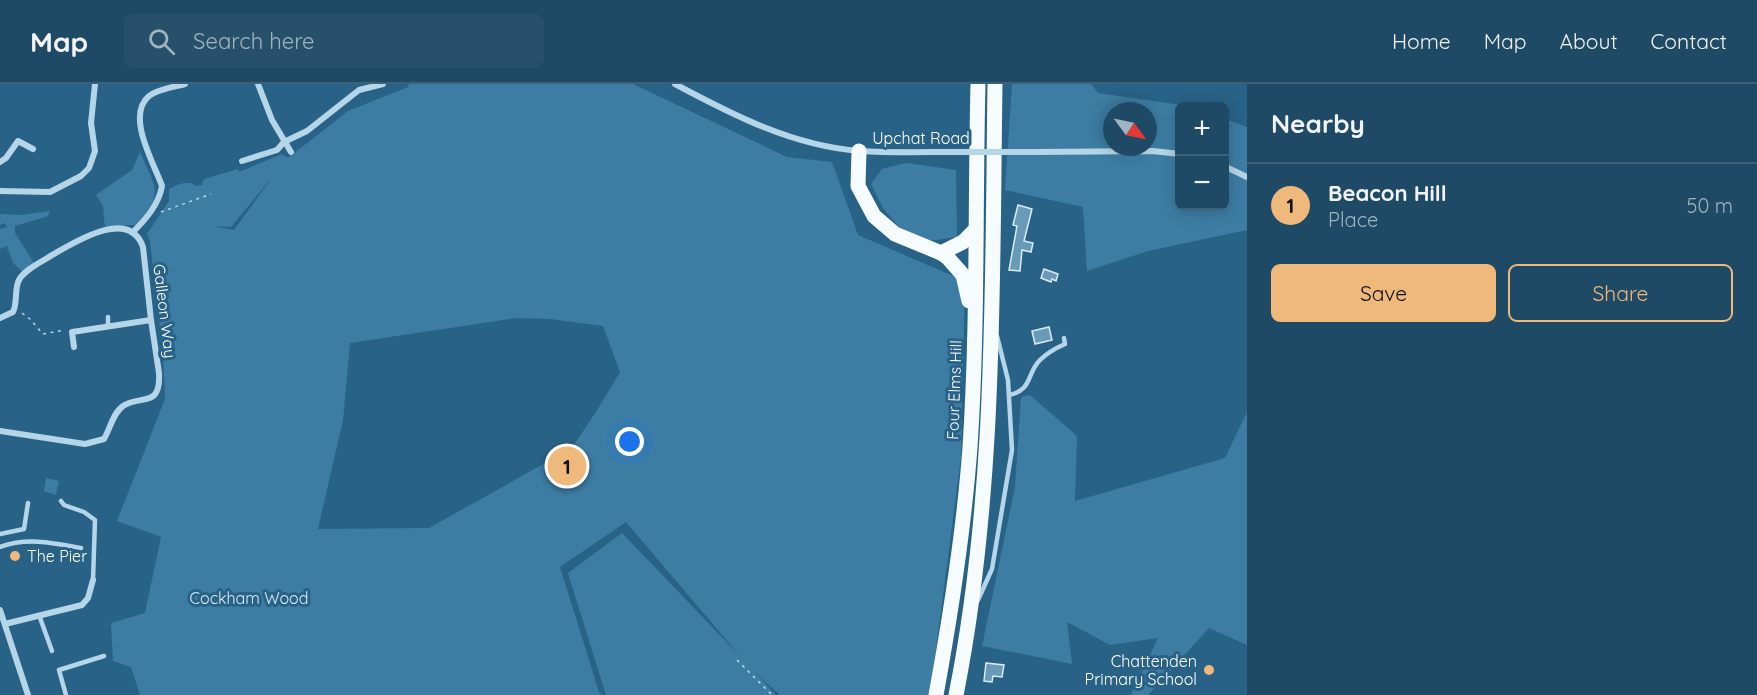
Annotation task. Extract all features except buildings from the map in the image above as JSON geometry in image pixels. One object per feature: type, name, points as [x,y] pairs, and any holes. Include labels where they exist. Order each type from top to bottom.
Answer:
[{"type":"main road","name":"Four Elms Hill","points":[[936,695],[956,573],[970,449],[978,84]]},
{"type":"main road","points":[[956,695],[970,617],[989,429],[995,84]]},
{"type":"main road","points":[[859,151],[858,186],[874,216],[895,234],[941,253],[958,269],[966,282],[974,336]]},
{"type":"main road","points":[[941,253],[963,242],[976,229]]},
{"type":"street","points":[[0,191],[50,192],[74,180],[89,168],[95,151],[91,123],[95,84]]},
{"type":"street","points":[[0,318],[11,314],[15,309],[18,277],[95,232],[128,229],[134,232],[143,222],[160,194],[162,186],[142,141],[141,112],[143,105],[148,97],[161,90],[185,84]]},
{"type":"street","points":[[258,84],[272,120],[291,152]]},
{"type":"street","points":[[242,161],[277,150],[284,142],[307,131],[358,87],[383,84]]},
{"type":"street","name":"Upchat Road","points":[[675,84],[732,115],[774,132],[859,151],[1143,151],[1175,154]]},
{"type":"street","points":[[0,162],[6,158],[18,141],[33,149]]},
{"type":"street","points":[[1229,168],[1247,177]]},
{"type":"street","name":"Galleon Way","points":[[0,431],[86,444],[104,439],[122,406],[145,401],[158,390],[159,373],[150,320],[143,247],[134,232]]},
{"type":"street","points":[[74,347],[72,332],[150,320]]},
{"type":"street","points":[[5,624],[82,605],[88,598],[93,580]]},
{"type":"street","points":[[0,610],[28,695]]},
{"type":"lane","points":[[970,617],[992,569],[1012,450],[1008,380],[992,313]]},
{"type":"lane","points":[[108,317],[108,326]]},
{"type":"lane","points":[[1009,395],[1020,393],[1029,383],[1033,369],[1040,360],[1065,344],[1064,338]]},
{"type":"lane","points":[[61,501],[64,505],[84,512],[95,520],[93,580]]},
{"type":"lane","points":[[0,534],[24,529],[28,503]]},
{"type":"lane","points":[[0,547],[9,543],[40,541],[81,548]]},
{"type":"lane","points":[[39,615],[52,651]]},
{"type":"lane","points":[[66,695],[59,670],[104,656]]},
{"type":"path","points":[[152,209],[160,213],[211,194]]},
{"type":"path","points":[[15,309],[30,319],[43,334],[65,330],[72,332]]},
{"type":"path","points":[[737,660],[772,695]]},
{"type":"green space","name":"Cockham Wood","points":[[409,84],[633,84],[787,157],[832,162],[858,235],[965,281],[961,457],[930,695],[780,695],[754,671],[776,695],[606,695],[568,573],[622,533],[740,656],[626,522],[560,567],[599,692],[602,695],[140,695],[131,667],[113,661],[111,623],[145,613],[161,537],[117,521],[165,399],[163,355],[150,241],[147,234],[169,201],[169,189],[186,183],[202,185],[204,179],[238,169],[239,172],[282,154],[288,158],[348,111],[408,87]],"holes":[[[274,175],[234,230],[213,226],[231,227]],[[516,318],[550,319],[603,326],[620,372],[572,448],[429,528],[318,529],[343,420],[350,343]]]},
{"type":"green space","points":[[1012,84],[1091,84],[1098,93],[1175,104],[1175,210],[1229,210],[1229,120],[1247,127],[1247,230],[1148,251],[1087,271],[1083,207],[1005,190]]},
{"type":"green space","points":[[140,152],[155,190],[151,204],[136,225],[117,225],[105,228],[103,206],[96,195],[132,170]]},
{"type":"green space","points":[[906,163],[956,170],[957,237],[929,241],[900,228],[883,208],[871,184],[882,169]]},
{"type":"green space","points":[[50,211],[48,216],[15,226],[15,233],[34,263],[23,272],[13,263],[7,246],[0,249],[0,229],[7,227],[5,223],[0,225],[0,214],[21,215]]},
{"type":"green space","points":[[1030,395],[1077,436],[1075,501],[1225,458],[1247,412],[1247,645],[1209,628],[1148,695],[1131,695],[1158,638],[1110,645],[1067,622],[1072,664],[982,646],[1015,487],[1021,397]]},
{"type":"green space","points":[[46,478],[59,481],[56,495],[44,491]]},
{"type":"place","name":"Beacon Hill","points":[[567,466]]},
{"type":"place","name":"The Pier","points":[[15,556]]},
{"type":"place","name":"Chattenden Primary School","points":[[1209,670]]}]
